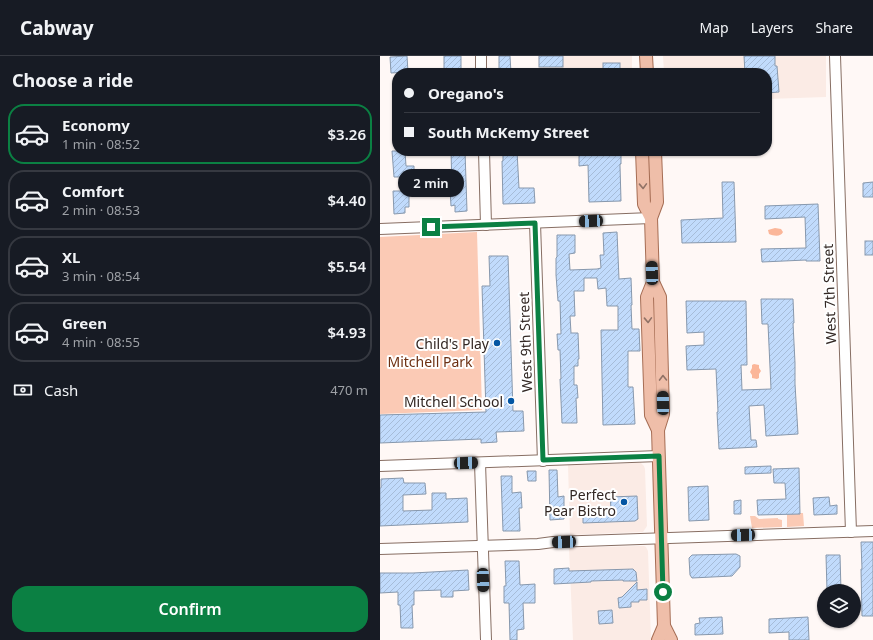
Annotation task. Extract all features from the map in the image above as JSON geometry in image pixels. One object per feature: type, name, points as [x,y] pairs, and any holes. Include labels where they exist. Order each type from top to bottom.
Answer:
[{"type":"main road","points":[[646,56],[646,68]]},
{"type":"main road","points":[[642,156],[644,204],[651,218]]},
{"type":"main road","points":[[655,156],[657,202],[651,218],[653,282],[647,297],[650,408],[651,415],[658,430],[664,626],[671,640]]},
{"type":"main road","points":[[658,640],[664,626]]},
{"type":"street","points":[[481,56],[482,68]]},
{"type":"street","name":"West 7th Street","points":[[835,56],[851,532]]},
{"type":"street","points":[[484,156],[486,225]]},
{"type":"street","points":[[380,229],[651,218]]},
{"type":"street","name":"West 9th Street","points":[[535,223],[543,460]]},
{"type":"street","points":[[380,466],[659,456]]},
{"type":"street","points":[[480,463],[486,640]]},
{"type":"street","points":[[380,549],[873,531]]},
{"type":"shaded area","points":[[538,56],[632,56],[632,68],[539,68]]},
{"type":"shaded area","points":[[663,56],[826,56],[826,97],[772,99],[772,68],[664,68]]},
{"type":"shaded area","points":[[775,228],[781,229],[783,232],[781,235],[777,236],[769,234],[768,230]]},
{"type":"shaded area","points":[[752,365],[759,365],[761,371],[759,378],[757,379],[752,378],[750,372]]},
{"type":"shaded area","points":[[641,463],[645,469],[647,526],[643,532],[570,535],[568,465]]},
{"type":"shaded area","points":[[644,546],[648,551],[651,640],[573,640],[569,548]]},
{"type":"green space","name":"Mitchell Park","points":[[477,232],[482,410],[380,414],[380,237]]},
{"type":"green space","points":[[803,513],[804,526],[787,527],[787,514]]},
{"type":"green space","points":[[750,516],[755,516],[759,519],[778,518],[782,520],[782,527],[752,528]]},
{"type":"building","points":[[407,56],[408,68],[392,68],[391,73],[390,57]]},
{"type":"building","points":[[444,56],[461,56],[461,68],[444,68]]},
{"type":"building","points":[[499,56],[510,56],[511,68],[499,68]]},
{"type":"building","points":[[539,56],[563,56],[563,67],[539,67]]},
{"type":"building","points":[[744,56],[775,56],[779,92],[772,93],[772,68],[745,68]]},
{"type":"building","points":[[603,63],[620,63],[620,68],[603,68]]},
{"type":"building","points":[[392,156],[405,156],[406,166],[414,166],[414,173],[419,172],[420,186],[409,187],[409,207],[405,207],[405,213],[394,214],[393,191],[402,191],[401,177],[394,177]]},
{"type":"building","points":[[451,156],[465,156],[467,211],[455,212],[455,205],[451,206],[450,189],[452,189]]},
{"type":"building","points":[[503,156],[517,156],[519,188],[534,188],[535,203],[503,204]]},
{"type":"building","points":[[579,156],[621,156],[621,201],[589,202],[588,165],[579,166]]},
{"type":"building","points":[[722,182],[734,182],[736,242],[682,243],[681,220],[723,218]]},
{"type":"building","points":[[873,182],[873,197],[863,197],[863,183]]},
{"type":"building","points":[[818,204],[820,261],[806,260],[762,262],[761,249],[806,248],[805,217],[765,219],[765,206]]},
{"type":"building","points":[[617,232],[619,279],[631,278],[632,329],[639,329],[640,351],[628,351],[628,387],[633,387],[635,424],[603,425],[601,330],[618,330],[618,306],[607,306],[606,288],[598,289],[597,278],[584,278],[584,291],[574,291],[575,316],[570,316],[571,333],[578,333],[579,359],[578,366],[574,366],[574,385],[577,385],[578,398],[576,398],[577,423],[562,423],[560,350],[558,350],[557,334],[561,334],[560,301],[558,301],[556,275],[557,235],[575,235],[575,253],[569,254],[570,270],[597,269],[601,268],[600,255],[604,255],[603,233]]},
{"type":"building","points":[[865,241],[873,241],[873,255],[865,255]]},
{"type":"building","name":"Child's Play","points":[[489,256],[508,256],[513,411],[523,411],[524,431],[496,432],[497,442],[481,443],[481,439],[380,443],[380,415],[486,412],[482,286],[490,286]]},
{"type":"building","points":[[761,299],[793,299],[798,434],[766,436],[764,405],[749,406],[751,440],[756,440],[757,447],[719,449],[716,369],[687,370],[686,346],[704,345],[704,332],[687,333],[686,301],[746,301],[747,365],[741,365],[742,390],[771,389],[768,324],[762,324]]},
{"type":"building","points":[[771,466],[771,473],[745,474],[745,467]]},
{"type":"building","points":[[799,468],[800,514],[758,515],[757,500],[786,499],[785,483],[774,483],[773,469]]},
{"type":"building","points":[[549,470],[557,470],[558,497],[564,496],[564,519],[550,520]]},
{"type":"building","points":[[527,471],[536,471],[536,481],[528,481]]},
{"type":"building","points":[[501,476],[512,476],[512,493],[521,492],[522,508],[519,508],[520,531],[503,531]]},
{"type":"building","points":[[403,478],[404,483],[425,483],[426,494],[403,495],[403,511],[432,510],[432,493],[446,493],[446,499],[467,498],[468,522],[380,526],[381,479]]},
{"type":"building","points":[[708,486],[709,520],[689,521],[688,487]]},
{"type":"building","points":[[637,496],[638,519],[635,521],[583,523],[583,509],[611,508],[610,497]]},
{"type":"building","points":[[829,497],[830,506],[837,505],[837,514],[814,515],[813,498]]},
{"type":"building","points":[[741,500],[741,514],[734,514],[734,501]]},
{"type":"building","points":[[861,542],[873,542],[873,616],[862,616]]},
{"type":"building","points":[[736,554],[740,556],[740,567],[732,576],[692,578],[690,575],[689,558],[692,555]]},
{"type":"building","points":[[826,555],[840,555],[841,584],[827,584]]},
{"type":"building","points":[[505,561],[519,561],[520,585],[535,584],[535,603],[523,603],[524,629],[517,630],[517,640],[510,640],[509,603],[504,603],[504,586],[506,586]]},
{"type":"building","points":[[569,568],[569,571],[633,569],[636,572],[637,581],[591,581],[554,584],[554,569]]},
{"type":"building","points":[[468,570],[469,590],[453,591],[453,597],[441,597],[441,590],[414,591],[414,605],[412,605],[413,628],[401,628],[398,592],[380,593],[380,573]]},
{"type":"building","points":[[637,582],[637,590],[647,589],[647,600],[631,602],[631,607],[619,608],[618,598],[622,597]]},
{"type":"building","points":[[612,610],[613,623],[599,624],[598,611]]},
{"type":"building","points":[[722,617],[723,634],[695,635],[695,624],[700,623],[699,618]]},
{"type":"building","points":[[808,617],[809,640],[789,640],[789,632],[769,633],[769,619]]},
{"type":"place","name":"Child's Play","points":[[497,343]]},
{"type":"place","name":"Mitchell School","points":[[511,401]]},
{"type":"place","name":"Perfect Pear Bistro","points":[[624,502]]},
{"type":"route","points":[[431,227],[535,223],[543,460],[659,456],[663,592]]}]
